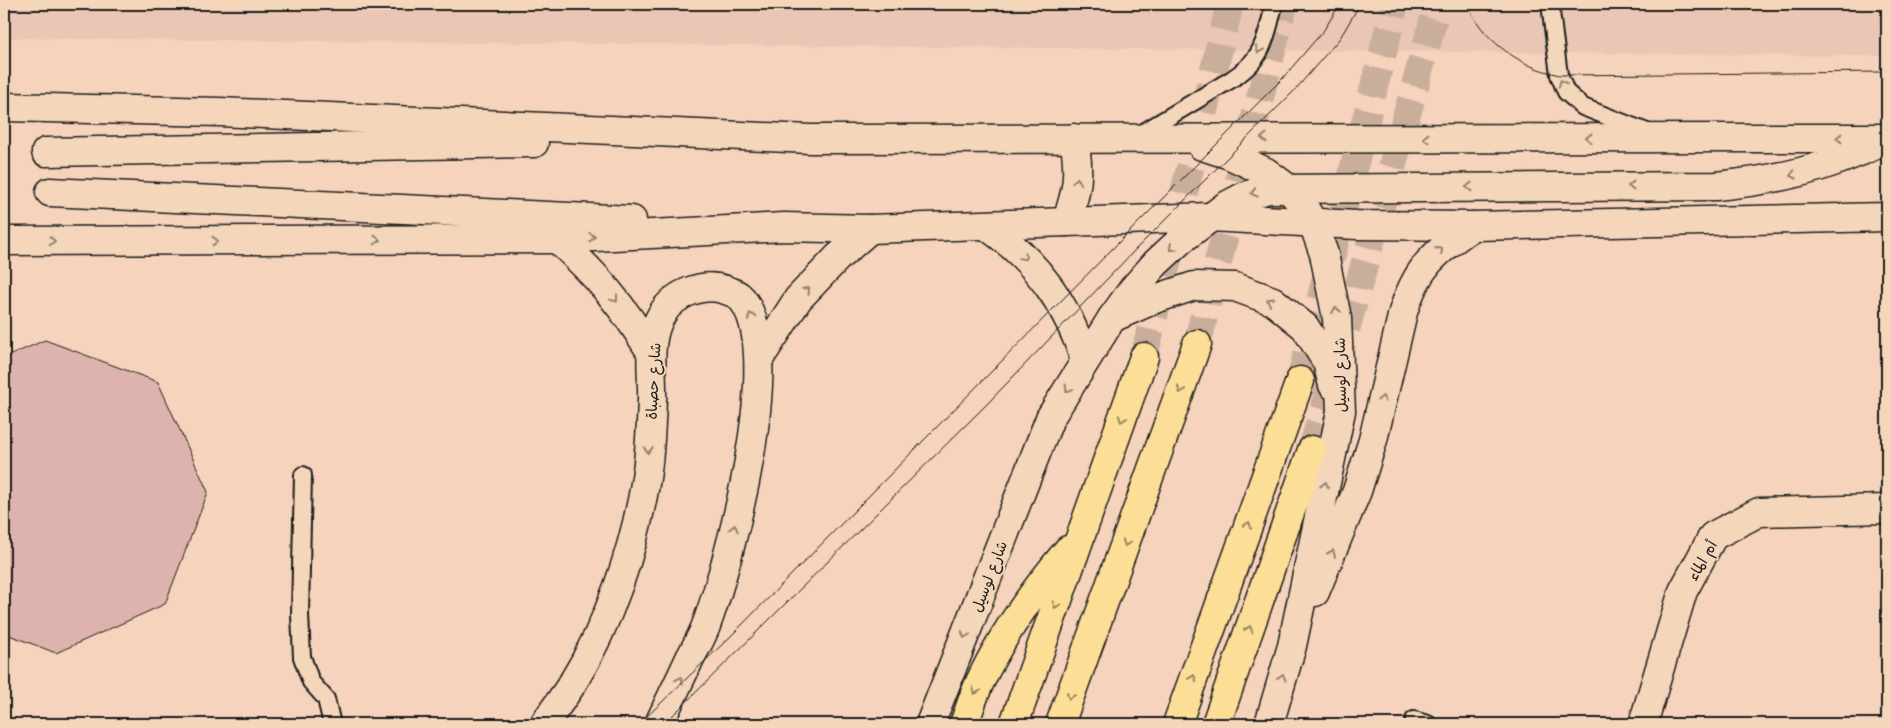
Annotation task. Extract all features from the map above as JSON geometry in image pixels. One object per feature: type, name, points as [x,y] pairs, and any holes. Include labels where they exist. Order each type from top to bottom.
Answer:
[{"type":"highway","points":[[1060,724],[1197,344]]},
{"type":"highway","points":[[1014,724],[1144,357]]},
{"type":"highway","points":[[1177,724],[1300,381]]},
{"type":"highway","points":[[1216,724],[1312,450]]},
{"type":"highway","points":[[964,724],[978,685],[1000,645],[1051,570],[1080,535]]},
{"type":"street","points":[[4,107],[220,112],[810,139]]},
{"type":"street","points":[[1066,222],[1078,182],[1074,138]]},
{"type":"street","points":[[46,152],[810,139],[1887,139]]},
{"type":"street","name":"شارع لوسيل","points":[[1171,139],[1239,158],[1266,172],[1289,189],[1303,205],[1313,223],[1324,254],[1337,318],[1341,411],[1292,646],[1269,724]]},
{"type":"street","name":"شارع لوسيل","points":[[930,724],[1050,418],[1112,318],[1133,289],[1156,263],[1182,239],[1226,206],[1245,196],[1268,189],[1716,186],[1797,174],[1824,166],[1887,139]]},
{"type":"street","points":[[50,192],[784,227],[870,229],[1210,217],[1357,226],[1473,226],[1887,217]]},
{"type":"street","points":[[987,226],[1015,247],[1045,280],[1069,318],[1085,360]]},
{"type":"street","points":[[1292,646],[1357,491],[1373,440],[1402,312],[1409,292],[1419,274],[1432,258],[1473,226]]},
{"type":"street","points":[[4,241],[557,239],[784,227]]},
{"type":"street","points":[[759,359],[798,299],[838,257],[870,229]]},
{"type":"street","points":[[557,239],[609,291],[632,321],[651,352]]},
{"type":"street","points":[[1112,318],[1155,299],[1194,286],[1235,287],[1273,301],[1305,327],[1327,362],[1341,411]]},
{"type":"street","name":"شارع حصباة","points":[[544,724],[573,683],[606,618],[631,548],[646,477],[652,398],[651,352],[654,334],[662,313],[677,298],[694,289],[718,288],[738,295],[752,315],[758,340],[759,384],[753,434],[732,536],[706,624],[658,724]]},
{"type":"street","name":"أم الماء","points":[[1643,724],[1683,591],[1713,536],[1759,512],[1887,509]]},
{"type":"lane","points":[[1132,138],[1244,70],[1257,56],[1270,22],[1274,4]]},
{"type":"lane","points":[[1550,4],[1559,75],[1566,92],[1583,107],[1663,138]]},
{"type":"lane","points":[[303,475],[300,615],[302,657],[311,682],[326,699],[332,724]]},
{"type":"shaded area","points":[[4,4],[1887,4],[1887,56],[4,38]]},
{"type":"building","points":[[45,340],[158,382],[208,492],[165,604],[56,653],[4,633],[4,358]]},
{"type":"tunnel","points":[[1144,357],[1230,4]]},
{"type":"tunnel","points":[[1197,344],[1284,4]]},
{"type":"tunnel","points":[[1300,381],[1395,4]]},
{"type":"tunnel","points":[[1312,450],[1438,4]]},
{"type":"tram line","points":[[639,724],[730,637],[1282,79],[1324,30],[1340,4]]},
{"type":"tram line","points":[[664,724],[987,404],[1135,250],[1295,90],[1340,38],[1360,4]]},
{"type":"tram line","points":[[1468,4],[1478,23],[1501,48],[1532,67],[1559,75],[1887,72]]}]
